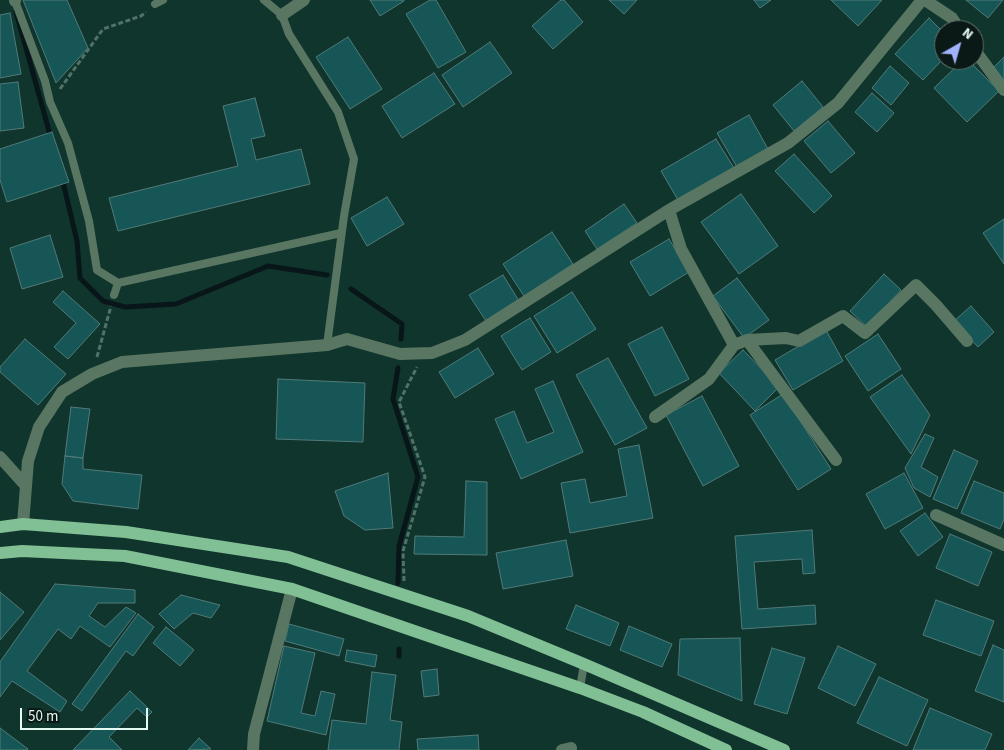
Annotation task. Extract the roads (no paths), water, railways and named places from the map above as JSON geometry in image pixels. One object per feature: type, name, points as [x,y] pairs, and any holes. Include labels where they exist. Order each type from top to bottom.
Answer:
[{"type":"main road","points":[[0,527],[23,524],[126,532],[288,557],[468,616],[784,750]]},
{"type":"main road","points":[[0,553],[22,551],[125,556],[292,589],[580,688],[644,712],[726,750]]},
{"type":"street","points":[[282,15],[304,0]]},
{"type":"street","points":[[23,524],[28,461],[39,427],[62,392],[92,374],[122,362],[327,345],[347,338],[400,354],[432,353],[465,340],[669,210],[788,142],[838,103],[923,0],[953,20]]},
{"type":"street","points":[[984,63],[1004,90]]},
{"type":"street","points":[[669,210],[681,249],[734,345]]},
{"type":"street","points":[[655,417],[709,379],[734,345],[747,340],[786,338],[799,341],[843,316],[865,333],[916,285],[936,304],[967,340]]},
{"type":"street","points":[[747,340],[836,460]]},
{"type":"street","points":[[0,457],[26,486]]},
{"type":"street","points":[[936,516],[1004,545]]},
{"type":"street","points":[[252,749],[254,734],[292,589]]},
{"type":"lane","points":[[15,0],[50,102],[68,143],[89,221],[97,270],[118,283],[342,233]]},
{"type":"lane","points":[[264,0],[282,15],[289,34],[338,112],[354,159],[327,345]]},
{"type":"lane","points":[[114,295],[118,283]]},
{"type":"lane","points":[[580,688],[584,664]]},
{"type":"waterway","points":[[16,12],[51,138]]},
{"type":"waterway","points":[[62,178],[77,241],[80,278],[103,301],[125,307],[176,304],[268,266],[327,275]]},
{"type":"waterway","points":[[351,289],[402,324],[401,339]]},
{"type":"waterway","points":[[398,368],[393,399],[418,477],[399,546],[398,583]]},
{"type":"waterway","points":[[399,649],[399,656]]}]
